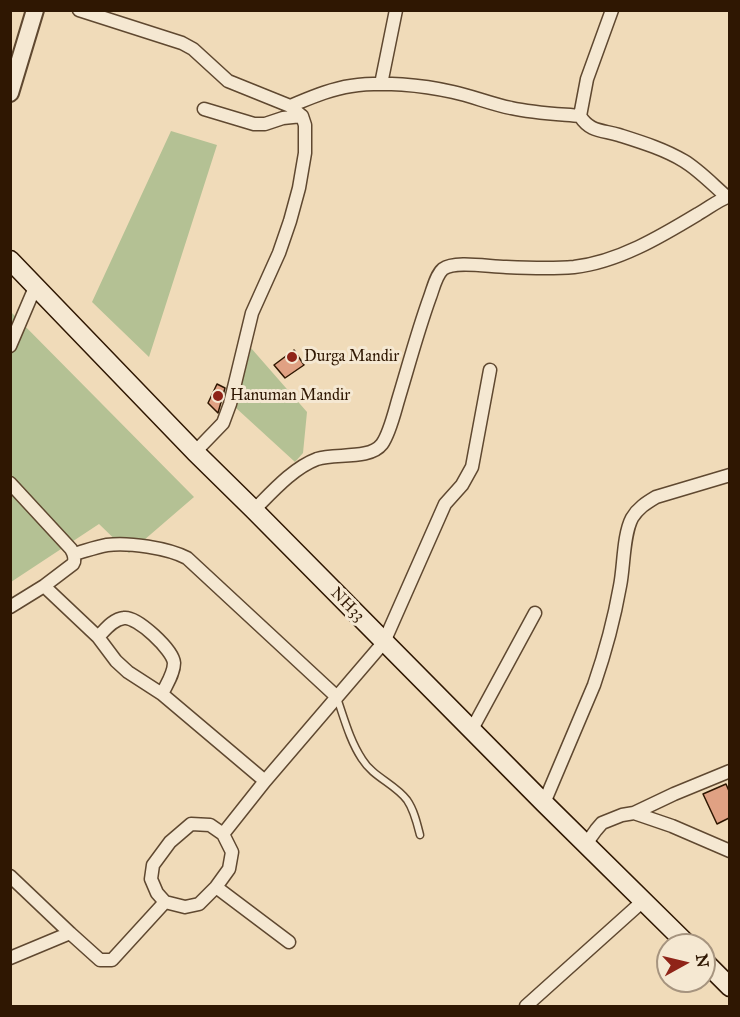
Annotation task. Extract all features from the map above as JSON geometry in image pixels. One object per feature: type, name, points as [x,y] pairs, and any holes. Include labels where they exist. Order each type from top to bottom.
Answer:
[{"type":"main road","name":"NH33","points":[[10,260],[195,452],[471,731],[675,933]]},
{"type":"main road","points":[[716,973],[729,987]]},
{"type":"street","points":[[10,93],[35,10]]},
{"type":"street","points":[[79,10],[182,43],[193,49],[228,81],[290,106],[302,116],[305,125],[305,153],[291,221],[279,254],[252,313],[230,404],[223,423],[195,452]]},
{"type":"street","points":[[381,84],[396,10]]},
{"type":"street","points":[[254,510],[307,464],[333,456],[368,453],[382,444],[394,414],[423,317],[440,272],[444,268],[450,265],[565,267],[598,262],[644,244],[728,196],[686,162],[639,141],[592,128],[583,121],[580,116],[587,79],[612,10]]},
{"type":"street","points":[[290,106],[338,88],[381,84],[450,91],[517,110],[580,116]]},
{"type":"street","points":[[204,109],[254,124],[302,116]]},
{"type":"street","points":[[10,346],[36,285]]},
{"type":"street","points":[[223,834],[265,781],[384,642],[445,504],[462,486],[472,467],[490,370]]},
{"type":"street","points":[[544,803],[601,664],[621,585],[628,528],[632,518],[638,509],[656,497],[729,475]]},
{"type":"street","points":[[10,483],[74,554],[75,561],[44,586],[10,607]]},
{"type":"street","points":[[74,554],[99,546],[118,544],[165,550],[187,558],[337,697]]},
{"type":"street","points":[[44,586],[98,637],[129,672],[162,694],[265,781]]},
{"type":"street","points":[[471,731],[536,613]]},
{"type":"street","points":[[98,637],[113,622],[124,618],[134,621],[154,636],[170,652],[174,662],[162,694]]},
{"type":"street","points":[[586,844],[602,823],[634,813],[729,771]]},
{"type":"street","points":[[634,813],[672,826],[729,851]]},
{"type":"street","points":[[191,824],[210,825],[223,834],[232,852],[230,869],[216,887],[199,904],[185,907],[165,902],[157,893],[151,879],[153,865],[170,842],[191,824]]},
{"type":"street","points":[[10,876],[100,960],[112,960],[165,902]]},
{"type":"street","points":[[216,887],[290,942]]},
{"type":"street","points":[[526,1006],[643,902]]},
{"type":"street","points":[[10,958],[70,933]]},
{"type":"lane","points":[[337,697],[363,761],[407,800],[420,835]]},
{"type":"green space","points":[[171,131],[217,145],[149,357],[92,302]]},
{"type":"green space","points":[[10,311],[194,497],[129,553],[99,524],[11,582]]},
{"type":"green space","points":[[251,348],[307,412],[303,453],[295,462],[236,408]]},
{"type":"building","name":"Durga Mandir","points":[[294,350],[304,365],[285,378],[274,365]]},
{"type":"building","name":"Hanuman Mandir","points":[[217,384],[225,388],[218,413],[208,403]]},
{"type":"building","points":[[726,784],[729,791],[729,818],[717,824],[703,794]]},
{"type":"place","name":"Durga Mandir","points":[[292,357]]},
{"type":"place","name":"Hanuman Mandir","points":[[218,396]]}]
